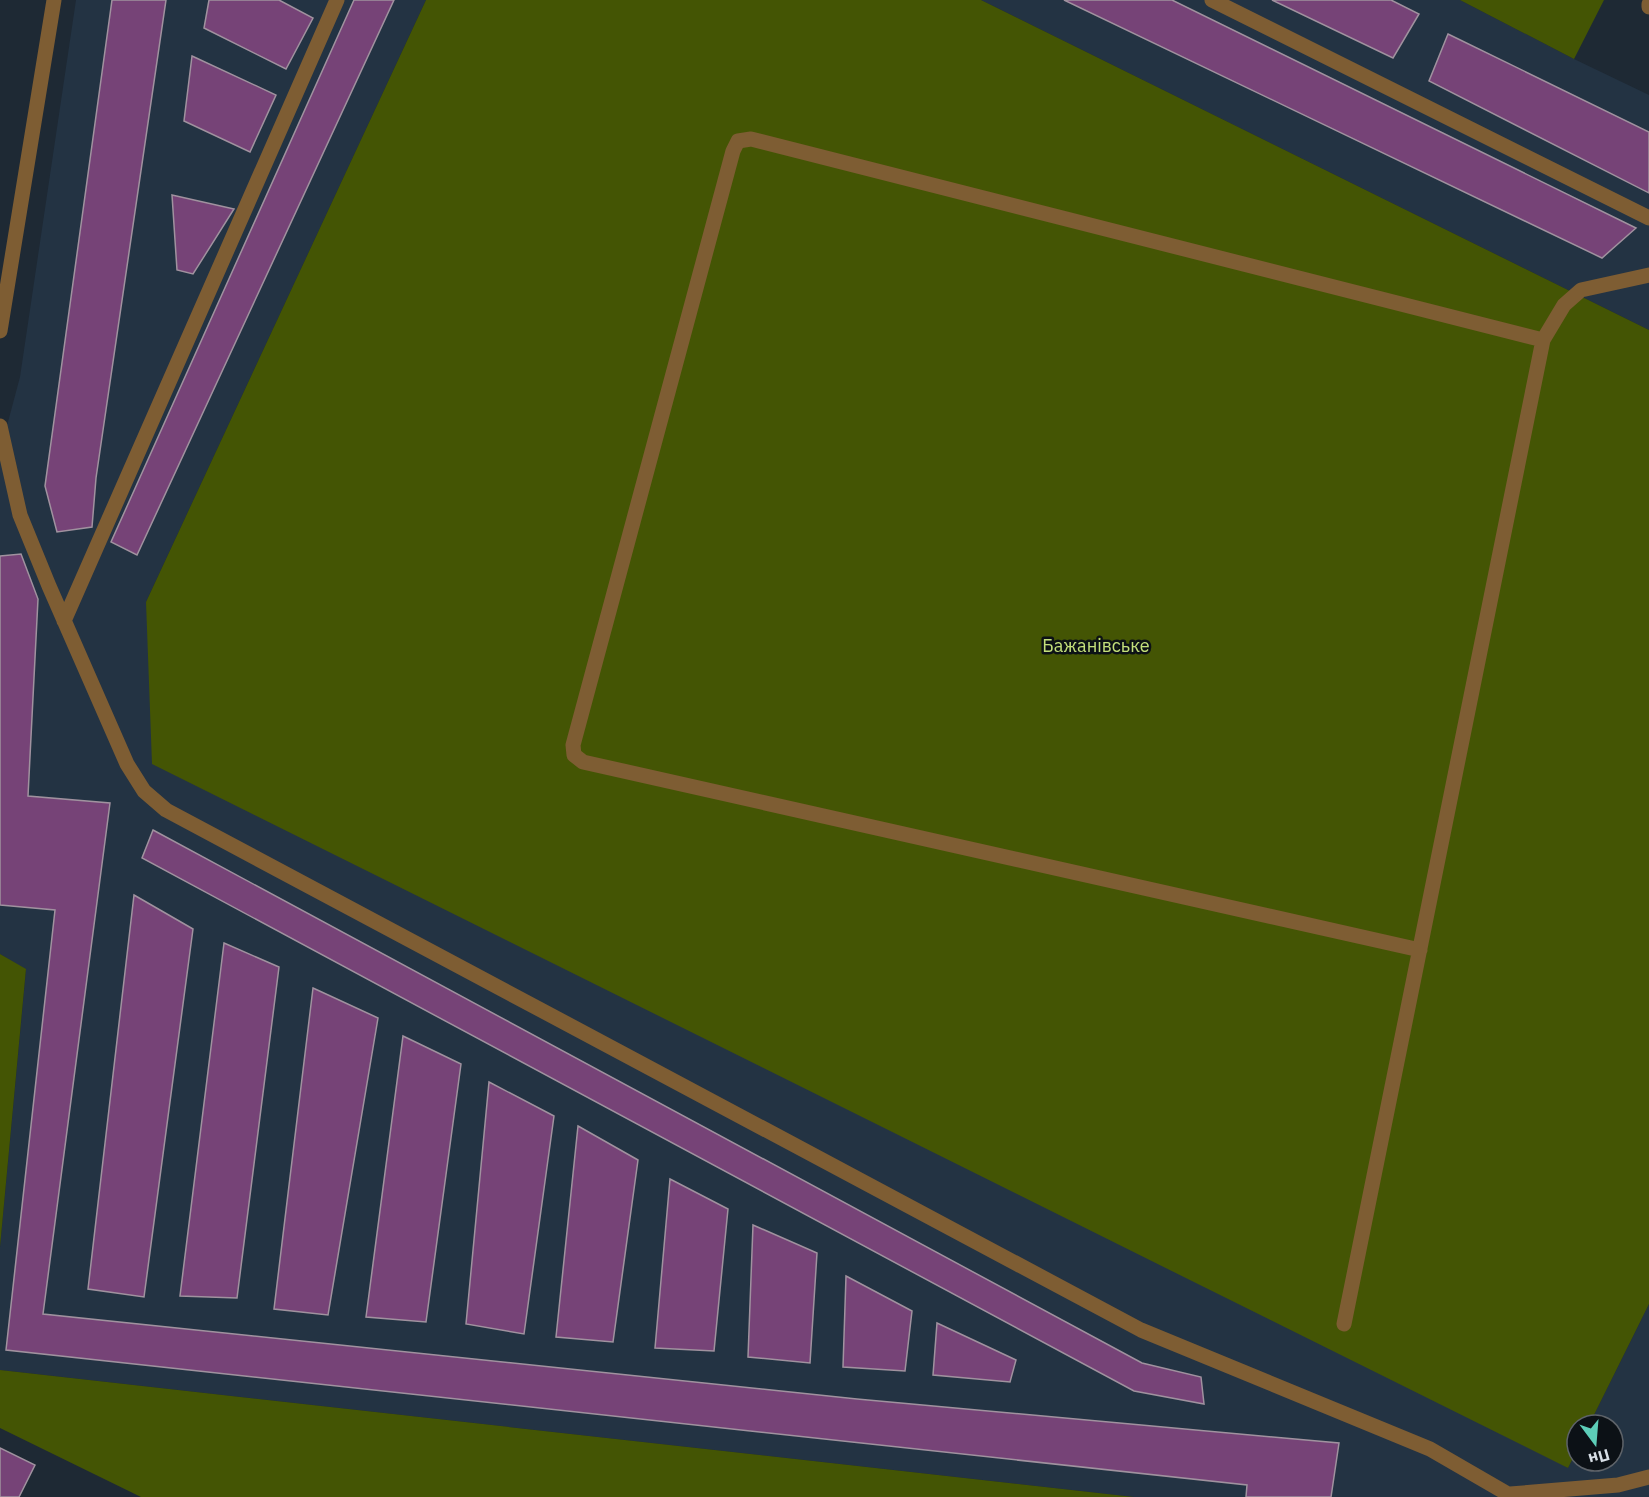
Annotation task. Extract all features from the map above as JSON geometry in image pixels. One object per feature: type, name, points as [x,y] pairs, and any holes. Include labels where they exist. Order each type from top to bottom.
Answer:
[{"type":"street","points":[[0,331],[54,0]]},
{"type":"street","points":[[64,621],[338,0]]},
{"type":"street","points":[[1212,0],[1649,218]]},
{"type":"street","points":[[1420,950],[583,762],[574,755],[573,745],[733,152],[738,141],[751,138],[1543,340]]},
{"type":"street","points":[[1344,1324],[1543,340],[1564,305],[1581,290],[1649,275]]},
{"type":"street","points":[[0,426],[20,515],[64,621],[127,764],[144,791],[166,810],[1141,1330],[1431,1449],[1511,1496],[1618,1485],[1649,1477]]},
{"type":"shaded area","points":[[76,0],[426,0],[146,602],[1565,1466],[1565,1473],[1625,1473],[1625,1413],[1595,1413],[1649,1304],[1649,1497],[1134,1497],[0,1370],[0,1247],[26,970],[0,954],[0,452],[20,377]]},
{"type":"shaded area","points":[[981,0],[1460,0],[1649,95],[1649,330]]},
{"type":"green space","name":"Бажанівське","points":[[426,0],[981,0],[1649,330],[1649,1304],[1595,1413],[1565,1413],[1565,1467],[152,764],[146,602]]},
{"type":"green space","points":[[1460,0],[1604,0],[1574,59]]},
{"type":"green space","points":[[0,954],[26,969],[0,1247]]},
{"type":"green space","points":[[0,1370],[1134,1497],[141,1497],[0,1428]]},
{"type":"building","points":[[112,0],[166,0],[96,478],[92,527],[57,532],[45,486]]},
{"type":"building","points":[[209,0],[279,0],[313,18],[286,69],[204,28]]},
{"type":"building","points":[[354,0],[394,0],[137,555],[111,542]]},
{"type":"building","points":[[1064,0],[1172,0],[1636,228],[1602,258]]},
{"type":"building","points":[[1272,0],[1391,0],[1419,14],[1393,58]]},
{"type":"building","points":[[1448,34],[1649,132],[1649,193],[1429,81]]},
{"type":"building","points":[[192,56],[276,95],[250,152],[184,121]]},
{"type":"building","points":[[172,195],[234,209],[193,274],[177,270]]},
{"type":"building","points":[[21,554],[38,599],[28,796],[110,803],[43,1314],[857,1399],[1339,1443],[1331,1497],[1246,1497],[1247,1485],[6,1350],[55,910],[0,905],[0,556]]},
{"type":"building","points":[[153,830],[1142,1363],[1201,1377],[1204,1404],[1134,1391],[142,858]]},
{"type":"building","points":[[134,895],[193,929],[144,1297],[88,1289]]},
{"type":"building","points":[[224,943],[279,967],[237,1298],[180,1296]]},
{"type":"building","points":[[313,988],[378,1018],[328,1315],[274,1309]]},
{"type":"building","points":[[403,1036],[461,1064],[426,1322],[366,1317]]},
{"type":"building","points":[[489,1082],[554,1116],[524,1334],[466,1324]]},
{"type":"building","points":[[578,1126],[638,1160],[613,1342],[556,1337]]},
{"type":"building","points":[[670,1179],[728,1209],[714,1351],[655,1348]]},
{"type":"building","points":[[753,1225],[817,1253],[810,1363],[748,1357]]},
{"type":"building","points":[[846,1276],[912,1311],[905,1371],[843,1367]]},
{"type":"building","points":[[937,1323],[1016,1360],[1010,1382],[933,1375]]},
{"type":"building","points":[[0,1448],[35,1465],[19,1497],[0,1497]]}]
